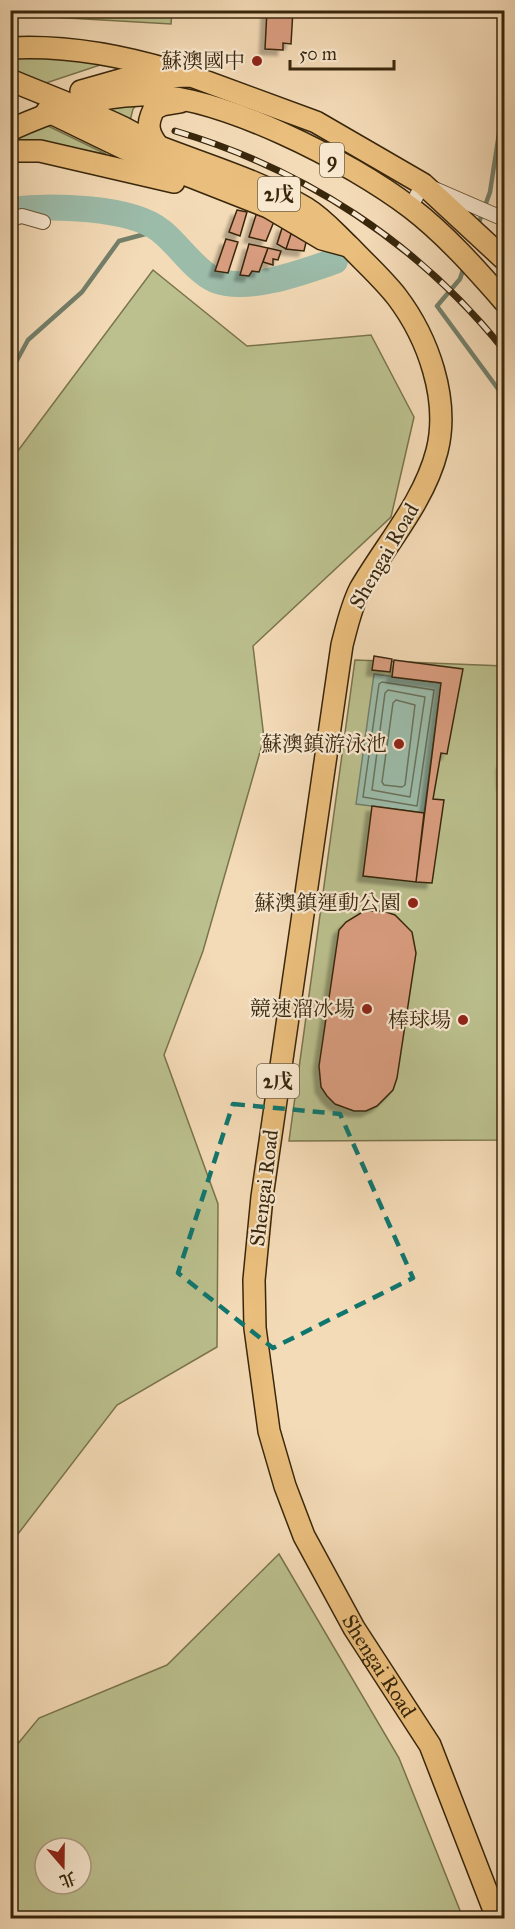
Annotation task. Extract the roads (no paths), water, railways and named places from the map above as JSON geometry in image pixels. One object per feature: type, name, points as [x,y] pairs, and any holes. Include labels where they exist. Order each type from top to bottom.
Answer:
[{"type":"main road","points":[[10,48],[96,52],[132,59],[191,76]]},
{"type":"main road","name":"9","points":[[53,106],[124,87],[191,76],[316,122],[423,184],[504,259]]},
{"type":"main road","name":"9","points":[[124,87],[208,106],[306,146],[410,208],[448,240],[504,301]]},
{"type":"main road","points":[[152,153],[148,127],[154,109],[162,105],[188,101]]},
{"type":"main road","points":[[13,103],[53,106]]},
{"type":"main road","points":[[13,103],[53,106]]},
{"type":"main road","name":"2戊","points":[[53,106],[152,153]]},
{"type":"main road","points":[[10,151],[40,151],[237,197]]},
{"type":"main road","name":"Shengai Road","points":[[152,153],[198,160],[259,184],[306,208],[332,226],[397,297],[422,341],[438,389],[440,433],[430,471],[417,499],[359,591],[342,645],[261,1197],[254,1280],[255,1328],[269,1431],[304,1536],[354,1628],[430,1745],[497,1918]]},
{"type":"main road","name":"Shengai Road","points":[[152,153],[237,197],[268,207],[322,239],[348,246]]},
{"type":"street","points":[[410,208],[423,184],[504,219]]},
{"type":"street","points":[[10,219],[22,216],[43,222]]},
{"type":"water","name":"蘇澳鎮游泳池","points":[[374,674],[441,683],[424,813],[356,804]]},
{"type":"waterway","points":[[477,228],[490,192],[504,101]]},
{"type":"waterway","points":[[10,210],[88,209],[130,216],[161,231],[208,276],[228,283],[259,283],[275,280],[335,261]]},
{"type":"waterway","points":[[10,373],[28,340],[82,292],[119,241],[149,233],[164,232]]},
{"type":"waterway","points":[[464,267],[460,279],[437,306],[504,397]]},
{"type":"railway","points":[[175,131],[269,166],[314,189],[356,215],[397,244],[435,276],[504,350]]},
{"type":"place","name":"蘇澳國中","points":[[257,61]]},
{"type":"place","name":"蘇澳鎮游泳池","points":[[399,744]]},
{"type":"place","name":"蘇澳鎮運動公園","points":[[413,903]]},
{"type":"place","name":"競速溜冰場","points":[[367,1009]]},
{"type":"place","name":"棒球場","points":[[463,1020]]}]
